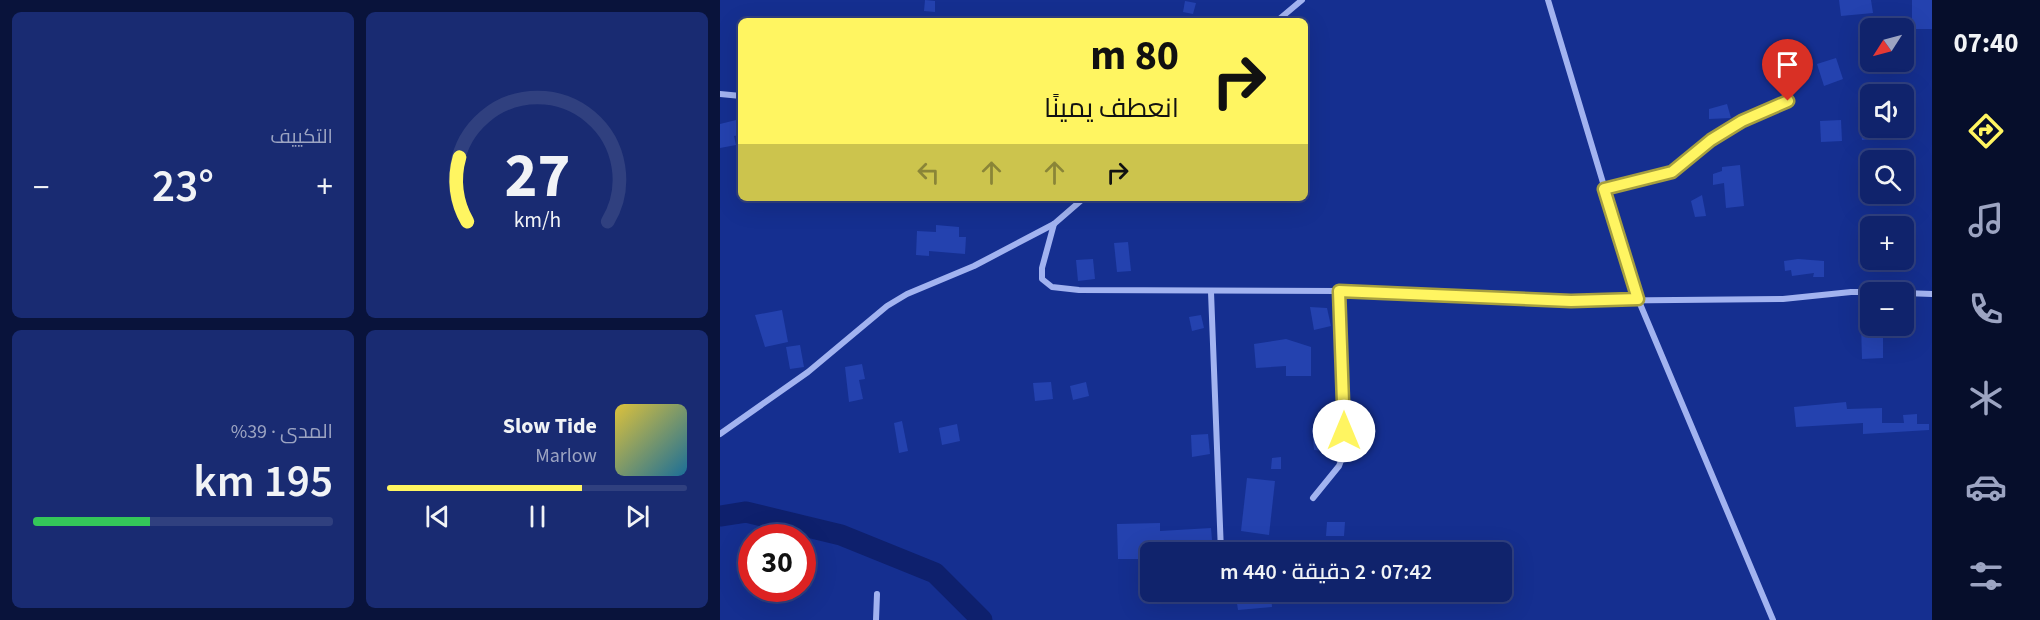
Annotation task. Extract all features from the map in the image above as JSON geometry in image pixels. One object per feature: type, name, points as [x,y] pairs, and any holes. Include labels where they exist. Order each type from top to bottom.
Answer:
[{"type":"street","points":[[1281,18],[1302,0]]},
{"type":"street","points":[[1548,0],[1638,299],[1773,620]]},
{"type":"street","points":[[720,94],[738,96]]},
{"type":"street","points":[[1604,189],[1672,172],[1711,140],[1742,121],[1788,101]]},
{"type":"street","points":[[720,434],[808,372],[887,306],[907,294],[974,266],[1054,224],[1081,201]]},
{"type":"street","points":[[1054,224],[1041,274],[1045,283],[1052,287],[1106,292],[1339,291],[1571,301],[1783,299],[1860,292]]},
{"type":"street","points":[[1313,498],[1340,466],[1344,453],[1339,291]]},
{"type":"street","points":[[1211,292],[1221,542]]},
{"type":"street","points":[[1914,293],[1932,294]]},
{"type":"street","points":[[876,620],[877,594]]},
{"type":"building","points":[[925,0],[935,1],[935,12],[924,11]]},
{"type":"building","points":[[1839,0],[1871,0],[1873,13],[1841,16]]},
{"type":"building","points":[[1912,0],[1932,0],[1932,29],[1914,29],[1914,18],[1912,18]]},
{"type":"building","points":[[1185,1],[1196,3],[1193,14],[1183,12]]},
{"type":"building","points":[[1836,58],[1843,79],[1824,86],[1817,64]]},
{"type":"building","points":[[1727,104],[1731,118],[1709,119],[1709,109]]},
{"type":"building","points":[[736,120],[738,135],[734,136],[736,145],[720,148],[720,124]]},
{"type":"building","points":[[1841,120],[1842,141],[1821,142],[1820,121]]},
{"type":"building","points":[[1740,165],[1744,206],[1726,208],[1724,183],[1713,185],[1713,174],[1722,171],[1722,167]]},
{"type":"building","points":[[1702,195],[1706,216],[1695,217],[1691,201]]},
{"type":"building","points":[[936,225],[959,227],[959,237],[966,237],[965,254],[929,251],[929,256],[916,255],[917,231],[936,232]]},
{"type":"building","points":[[1128,242],[1131,271],[1117,272],[1114,243]]},
{"type":"building","points":[[1093,259],[1095,279],[1078,281],[1076,260]]},
{"type":"building","points":[[1798,259],[1824,261],[1824,277],[1813,277],[1814,273],[1792,276],[1791,270],[1785,271],[1784,261]]},
{"type":"building","points":[[1310,307],[1327,308],[1331,326],[1314,330]]},
{"type":"building","points":[[782,310],[788,342],[765,347],[755,315]]},
{"type":"building","points":[[1201,315],[1204,328],[1192,331],[1189,317]]},
{"type":"building","points":[[1861,336],[1883,336],[1883,358],[1862,359]]},
{"type":"building","points":[[1286,339],[1311,347],[1311,376],[1286,376],[1286,366],[1256,368],[1254,344]]},
{"type":"building","points":[[800,345],[804,367],[790,369],[786,347]]},
{"type":"building","points":[[862,364],[865,379],[859,380],[863,399],[849,402],[845,367]]},
{"type":"building","points":[[1051,382],[1053,399],[1035,401],[1033,383]]},
{"type":"building","points":[[1086,382],[1089,396],[1073,400],[1070,386]]},
{"type":"building","points":[[1846,402],[1847,409],[1882,408],[1882,423],[1904,423],[1903,415],[1917,414],[1917,424],[1929,424],[1929,430],[1863,434],[1863,423],[1796,427],[1794,407]]},
{"type":"building","points":[[902,421],[908,451],[899,453],[894,423]]},
{"type":"building","points":[[957,424],[960,441],[942,445],[939,428]]},
{"type":"building","points":[[1333,426],[1337,452],[1314,450],[1312,428]]},
{"type":"building","points":[[1208,434],[1210,454],[1192,457],[1191,435]]},
{"type":"building","points":[[1281,457],[1281,469],[1271,469],[1272,458]]},
{"type":"building","points":[[1247,478],[1275,481],[1269,535],[1241,531]]},
{"type":"building","points":[[1327,522],[1345,522],[1344,536],[1326,536]]},
{"type":"building","points":[[1160,523],[1160,531],[1211,528],[1212,542],[1140,542],[1140,559],[1118,559],[1117,524]]},
{"type":"building","points":[[1237,602],[1272,602],[1272,607],[1238,610]]},
{"type":"waterway","points":[[720,516],[746,512],[841,535],[935,573],[982,620]]},
{"type":"route","points":[[1344,431],[1339,291],[1571,301],[1638,299],[1604,189],[1672,172],[1711,140],[1742,121],[1788,101]]}]
